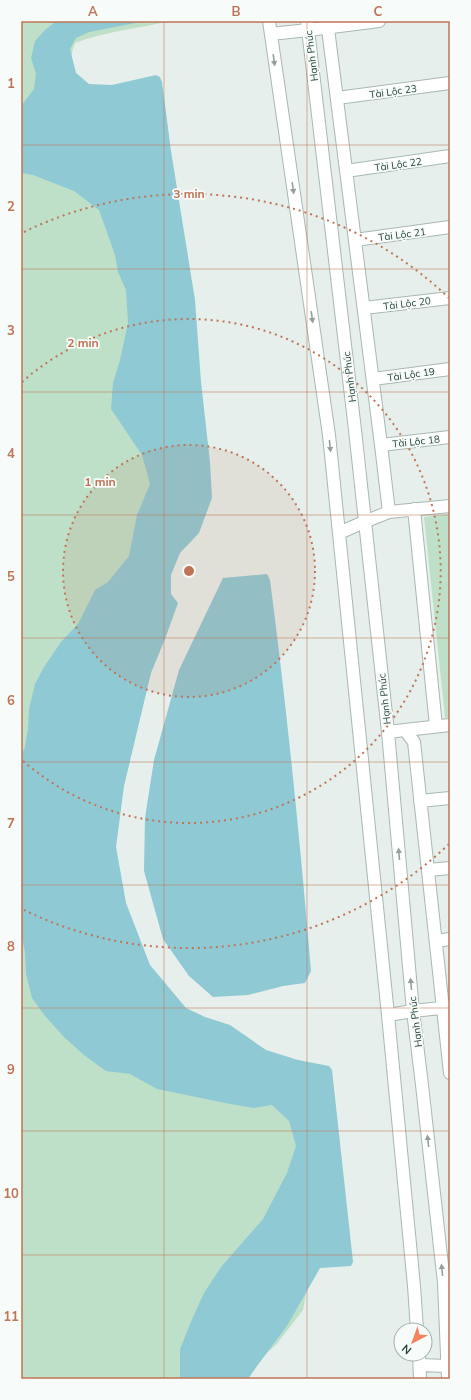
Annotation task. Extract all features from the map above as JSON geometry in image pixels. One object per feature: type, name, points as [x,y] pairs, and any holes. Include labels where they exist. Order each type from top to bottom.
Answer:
[{"type":"street","points":[[269,21],[329,435],[388,1015],[416,1322]]},
{"type":"street","points":[[270,34],[308,26],[379,21]]},
{"type":"street","points":[[327,25],[389,512]]},
{"type":"street","name":"Hạnh Phúc","points":[[308,26],[388,732],[413,1011],[444,1283],[449,1366],[448,1379]]},
{"type":"street","name":"Tài Lộc 23","points":[[336,98],[450,83]]},
{"type":"street","name":"Tài Lộc 22","points":[[346,171],[450,156]]},
{"type":"street","name":"Tài Lộc 21","points":[[355,240],[450,227]]},
{"type":"street","name":"Tài Lộc 20","points":[[364,308],[450,298]]},
{"type":"street","name":"Tài Lộc 19","points":[[373,380],[450,369]]},
{"type":"street","name":"Tài Lộc 18","points":[[381,445],[450,437]]},
{"type":"street","points":[[339,533],[389,512],[450,506]]},
{"type":"street","points":[[414,510],[436,726]]},
{"type":"street","points":[[388,732],[450,725]]},
{"type":"street","points":[[405,730],[414,742],[436,941],[446,1008],[450,1073]]},
{"type":"street","points":[[420,801],[450,798]]},
{"type":"street","points":[[428,870],[450,868]]},
{"type":"street","points":[[436,941],[450,939]]},
{"type":"street","points":[[388,1015],[446,1008]]},
{"type":"street","points":[[419,1362],[420,1379]]},
{"type":"street","points":[[429,1362],[449,1366]]},
{"type":"green space","points":[[21,21],[169,21],[110,33],[75,43],[71,58],[72,68],[78,83],[166,461],[132,593],[101,958],[309,1118],[309,1278],[303,1310],[276,1345],[252,1366],[243,1379],[21,1379]]},
{"type":"green space","points":[[450,514],[450,717],[445,718],[424,517]]},
{"type":"water","points":[[56,21],[146,21],[89,32],[76,38],[70,49],[76,73],[89,84],[112,85],[156,75],[160,77],[162,82],[171,151],[195,300],[201,382],[210,462],[212,498],[199,533],[180,553],[171,575],[171,594],[178,603],[151,673],[124,786],[116,847],[126,903],[150,965],[186,1008],[205,1017],[230,1025],[266,1050],[298,1060],[329,1066],[332,1070],[353,1262],[351,1266],[320,1268],[287,1326],[248,1379],[180,1379],[180,1349],[204,1293],[221,1267],[263,1219],[287,1173],[296,1146],[289,1121],[272,1105],[254,1108],[225,1103],[157,1089],[130,1074],[106,1071],[84,1055],[64,1037],[45,1016],[32,998],[26,974],[25,952],[21,934],[21,756],[25,747],[29,709],[35,684],[44,667],[61,642],[78,624],[95,590],[108,582],[129,556],[137,515],[150,484],[142,455],[111,409],[113,383],[120,360],[128,323],[126,290],[118,272],[115,255],[99,210],[74,191],[33,175],[21,173],[21,106],[34,89],[36,74],[31,58],[35,41]]},
{"type":"water","points":[[267,574],[270,580],[288,726],[311,971],[305,983],[283,986],[248,995],[213,997],[189,976],[163,939],[144,871],[145,818],[154,760],[179,670],[223,578]]}]
